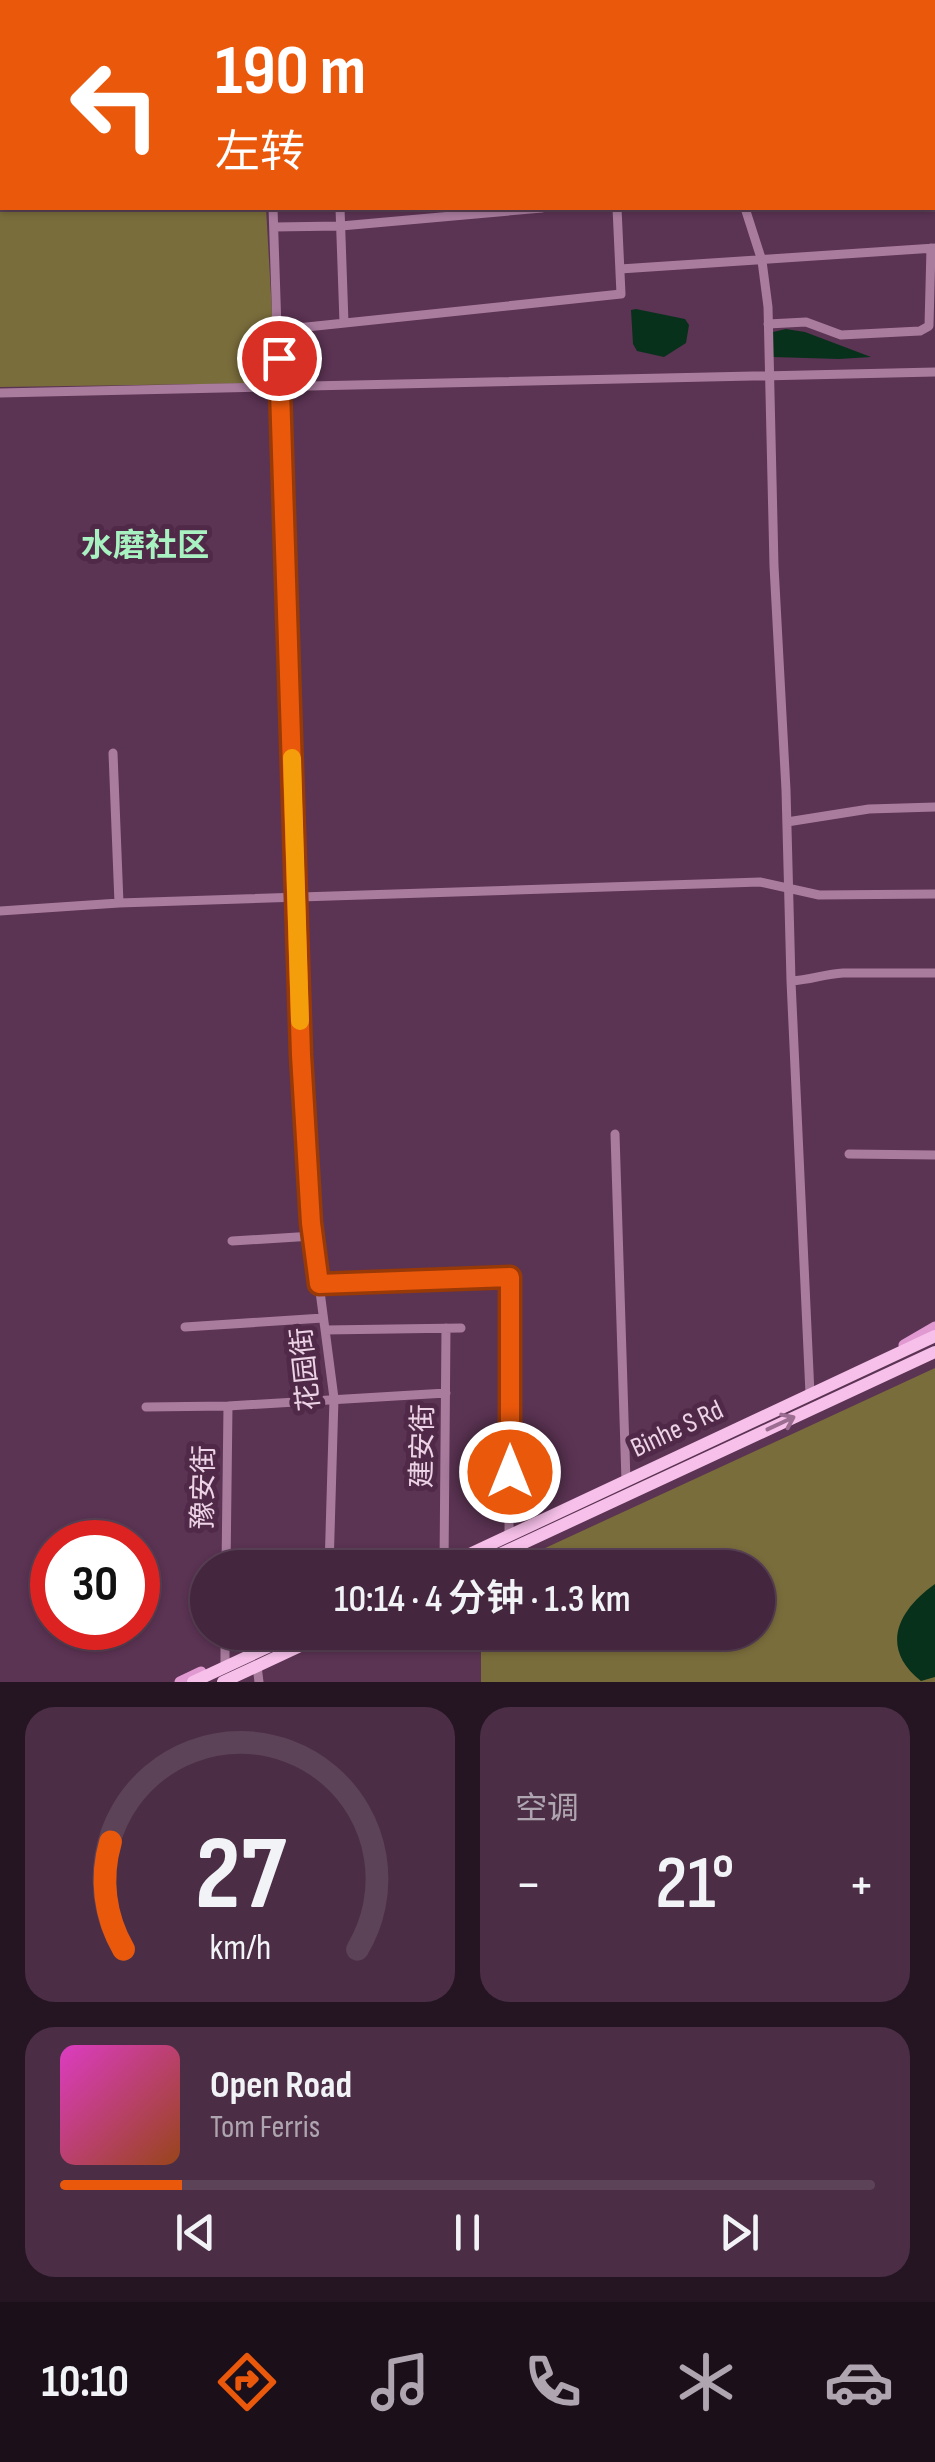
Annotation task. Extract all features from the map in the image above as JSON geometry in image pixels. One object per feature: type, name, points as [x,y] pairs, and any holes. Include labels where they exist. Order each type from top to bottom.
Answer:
[{"type":"main road","points":[[873,1364],[935,1327]]},
{"type":"main road","name":"Binhe S Rd","points":[[504,1550],[626,1481],[935,1336]]},
{"type":"main road","name":"Binhe S Rd","points":[[475,1550],[510,1533],[582,1508],[935,1355]]},
{"type":"main road","points":[[227,1677],[271,1650]]},
{"type":"main road","points":[[193,1682],[227,1677],[291,1650]]},
{"type":"main road","points":[[180,1682],[207,1669],[227,1677]]},
{"type":"street","name":"花园街","points":[[273,210],[301,1055],[313,1236],[334,1398],[330,1550]]},
{"type":"street","points":[[340,210],[344,323]]},
{"type":"street","points":[[274,227],[340,226],[516,210]]},
{"type":"street","points":[[278,330],[621,294],[617,210]]},
{"type":"street","points":[[746,210],[762,261],[768,324],[774,566],[810,1394]]},
{"type":"street","points":[[620,269],[933,248],[929,326],[920,330],[841,334],[806,322],[768,324]]},
{"type":"street","points":[[0,393],[935,372]]},
{"type":"street","points":[[113,753],[118,903]]},
{"type":"street","points":[[787,822],[869,809],[935,807]]},
{"type":"street","points":[[0,911],[118,903],[760,882],[819,895],[935,894]]},
{"type":"street","points":[[791,980],[818,980],[843,972],[935,973]]},
{"type":"street","points":[[614,1134],[626,1481]]},
{"type":"street","points":[[849,1154],[935,1155]]},
{"type":"street","points":[[232,1241],[313,1236]]},
{"type":"street","points":[[319,1284],[510,1277],[510,1533]]},
{"type":"street","points":[[185,1327],[323,1318]]},
{"type":"street","name":"建安街","points":[[442,1550],[446,1328]]},
{"type":"street","points":[[325,1330],[461,1328]]},
{"type":"street","points":[[146,1406],[228,1406],[446,1393]]},
{"type":"street","name":"豫安街","points":[[226,1550],[228,1406]]},
{"type":"street","points":[[226,1650],[227,1677]]},
{"type":"street","points":[[257,1666],[258,1682]]},
{"type":"shaded area","points":[[0,210],[266,210],[276,383],[0,387]]},
{"type":"shaded area","points":[[631,310],[685,319],[689,325],[686,343],[664,357],[637,351]]},
{"type":"shaded area","points":[[773,332],[805,332],[871,357],[773,357]]},
{"type":"shaded area","points":[[935,1368],[935,1682],[481,1682],[481,1650],[775,1650],[775,1550],[541,1550]]},
{"type":"shaded area","points":[[935,1584],[935,1677],[921,1681],[900,1656],[898,1630],[911,1605]]},
{"type":"slow traffic","points":[[292,758],[300,1021]]},
{"type":"district","name":"水磨社区","points":[[145,546]]},
{"type":"route","points":[[279,358],[301,1055],[311,1223],[319,1284],[510,1277],[510,1472]]}]
